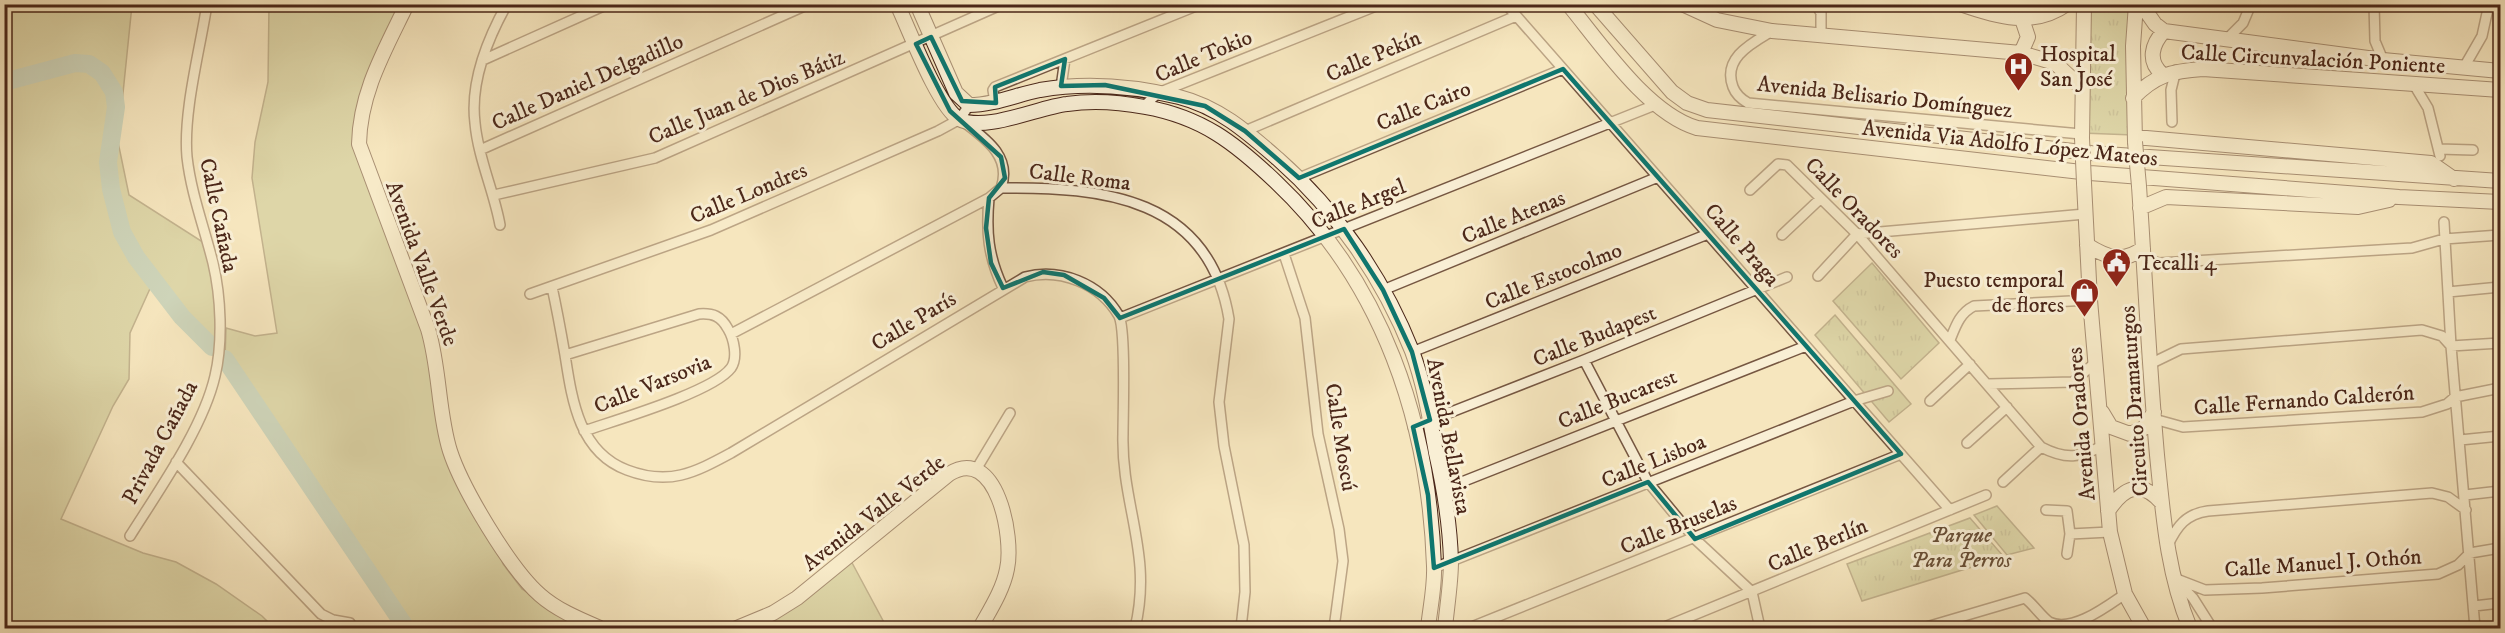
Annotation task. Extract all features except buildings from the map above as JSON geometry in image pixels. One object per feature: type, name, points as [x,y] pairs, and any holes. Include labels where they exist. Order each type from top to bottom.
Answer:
[{"type":"main road","name":"Avenida Valle Verde","points":[[407,4],[369,84],[360,123],[359,144],[428,328],[435,352],[450,450],[483,514],[524,579],[558,608],[600,628]]},
{"type":"main road","points":[[897,4],[942,100],[960,119]]},
{"type":"main road","points":[[917,4],[956,93],[969,105]]},
{"type":"main road","name":"Avenida Via Adolfo López Mateos","points":[[1568,4],[1655,105],[1682,123],[1711,131],[2090,174],[2399,197],[2500,201]]},
{"type":"main road","name":"Avenida Via Adolfo López Mateos","points":[[1595,4],[1672,92],[1687,103],[1707,110],[2091,153],[2500,181]]},
{"type":"main road","points":[[1682,4],[1717,20],[1772,31],[2021,53],[2055,63],[2082,88]]},
{"type":"main road","points":[[1966,6],[2022,19],[2049,16],[2067,4]]},
{"type":"main road","name":"Avenida Oradores","points":[[2084,4],[2081,136],[2091,300],[2110,532],[2124,594],[2144,628]]},
{"type":"main road","name":"Circuito Dramaturgos","points":[[2136,4],[2133,98],[2154,416],[2167,547],[2184,614],[2190,628]]},
{"type":"main road","name":"Calle Circunvalación Poniente","points":[[2141,4],[2155,24],[2164,31],[2383,60],[2500,71]]},
{"type":"main road","points":[[2021,53],[2028,37],[2022,19]]},
{"type":"main road","points":[[2164,31],[2157,39],[2152,54],[2156,67],[2169,72]]},
{"type":"main road","name":"Calle Circunvalación Poniente","points":[[2133,98],[2152,79],[2169,72],[2231,70],[2500,90]]},
{"type":"main road","name":"Avenida Bellavista","points":[[969,105],[995,102],[1061,87],[1106,85],[1158,93],[1205,106],[1245,131],[1299,178],[1344,229],[1383,290],[1412,352],[1430,420],[1444,489],[1451,561],[1445,628]]},
{"type":"main road","name":"Avenida Bellavista","points":[[960,119],[974,123],[989,122],[1069,103],[1105,102],[1143,106],[1197,121],[1229,140],[1288,193],[1327,236],[1368,298],[1396,359],[1428,495],[1434,568],[1428,628]]},
{"type":"main road","points":[[2135,140],[2431,163],[2454,179]]},
{"type":"main road","points":[[2140,208],[2166,197],[2358,207],[2399,197]]},
{"type":"main road","points":[[2087,245],[2113,258],[2143,253]]},
{"type":"main road","points":[[2101,411],[2111,427],[2130,434],[2144,428],[2154,416]]},
{"type":"main road","name":"Avenida Valle Verde","points":[[737,628],[773,613],[817,583],[949,474],[967,466],[977,468],[988,476],[1006,522],[1009,548],[1008,569],[1001,588],[980,628]]},
{"type":"main road","points":[[2108,511],[2121,494],[2134,488],[2150,491],[2162,503]]},
{"type":"main road","points":[[2181,628],[2184,614]]},
{"type":"street","name":"Calle Cañada","points":[[207,4],[186,133],[189,176],[214,266],[218,328]]},
{"type":"street","points":[[500,225],[474,121],[483,60],[494,29],[507,4]]},
{"type":"street","points":[[483,60],[608,4]]},
{"type":"street","name":"Calle Daniel Delgadillo","points":[[480,150],[809,4]]},
{"type":"street","name":"Calle Juan de Dios Bátiz","points":[[494,195],[655,158],[1002,4]]},
{"type":"street","points":[[995,102],[993,90],[995,87],[1200,4]]},
{"type":"street","name":"Calle Tokio","points":[[1143,106],[1158,93],[1381,4]]},
{"type":"street","name":"Calle Praga","points":[[1506,4],[1950,510]]},
{"type":"street","points":[[1816,4],[1821,13],[1821,34]]},
{"type":"street","points":[[2227,39],[2243,24],[2251,4]]},
{"type":"street","points":[[2374,4],[2375,41],[2383,60]]},
{"type":"street","points":[[2463,69],[2482,36],[2490,4]]},
{"type":"street","name":"Calle Pekín","points":[[1245,131],[1516,16]]},
{"type":"street","name":"Avenida Belisario Domínguez","points":[[1772,31],[1740,52],[1732,65],[1734,90],[1748,104],[2081,136]]},
{"type":"street","points":[[1061,87],[1065,59]]},
{"type":"street","name":"Calle Cairo","points":[[1299,178],[1563,69]]},
{"type":"street","points":[[2169,72],[2172,122]]},
{"type":"street","points":[[2413,82],[2428,108],[2439,152],[2474,150]]},
{"type":"street","points":[[969,105],[960,119],[995,148],[1004,168],[1002,188]]},
{"type":"street","name":"Calle Argel","points":[[1120,318],[1218,281],[1655,105]]},
{"type":"street","name":"Calle Londres","points":[[530,294],[711,230],[960,119]]},
{"type":"street","name":"Calle Oradores","points":[[1750,190],[1782,162],[1857,234],[2042,447],[2065,457],[2077,458],[2104,445]]},
{"type":"street","name":"Calle Atenas","points":[[1383,290],[1658,177]]},
{"type":"street","name":"Calle Roma","points":[[731,334],[989,198],[1002,188],[1068,190],[1115,196],[1141,203],[1166,216],[1188,234],[1205,255],[1218,281],[1229,319],[1220,376],[1220,425],[1244,545],[1245,592],[1241,628]]},
{"type":"street","points":[[989,198],[986,228],[988,247],[1003,288]]},
{"type":"street","points":[[1782,235],[1820,199]]},
{"type":"street","points":[[1818,276],[1857,234],[2085,214]]},
{"type":"street","points":[[2444,222],[2451,346],[2475,628]]},
{"type":"street","name":"Calle Estocolmo","points":[[1412,352],[1708,234]]},
{"type":"street","points":[[2143,253],[2159,263],[2412,248],[2444,238],[2500,235]]},
{"type":"street","name":"Calle Moscú","points":[[1284,254],[1305,318],[1318,434],[1339,529],[1343,561],[1334,628]]},
{"type":"street","name":"Calle París","points":[[552,287],[575,409],[584,431],[599,454],[620,468],[646,478],[674,478],[701,469],[1025,277],[1043,272],[1064,275],[1085,284],[1104,298],[1120,318]]},
{"type":"street","name":"Calle Budapest","points":[[1413,427],[1787,277]]},
{"type":"street","points":[[2448,292],[2500,288]]},
{"type":"street","points":[[1950,340],[1965,310],[1974,306],[2091,300]]},
{"type":"street","name":"Calle Varsovia","points":[[565,355],[699,314],[711,313],[723,320],[731,334],[735,353],[732,366],[723,377],[700,388],[584,431]]},
{"type":"street","points":[[1120,318],[1125,396],[1124,459],[1140,553],[1142,586],[1135,628]]},
{"type":"street","name":"Privada Cañada","points":[[130,536],[176,462],[208,397],[215,375],[218,328]]},
{"type":"street","points":[[2150,364],[2181,349],[2422,330],[2442,336],[2451,346]]},
{"type":"street","points":[[2451,346],[2500,343]]},
{"type":"street","name":"Calle Bucarest","points":[[1444,489],[1806,346]]},
{"type":"street","points":[[1584,360],[1648,482],[1695,540],[1752,592],[1760,628]]},
{"type":"street","points":[[1988,384],[2073,382],[2096,362]]},
{"type":"street","points":[[1930,401],[1970,364]]},
{"type":"street","name":"Calle Fernando Calderón","points":[[2154,416],[2183,427],[2422,412],[2447,404],[2455,397],[2500,388]]},
{"type":"street","name":"Calle Lisboa","points":[[1434,568],[1854,401],[1888,391]]},
{"type":"street","points":[[1967,443],[2007,407]]},
{"type":"street","points":[[977,468],[1010,413]]},
{"type":"street","points":[[2460,440],[2500,436]]},
{"type":"street","points":[[2003,482],[2042,447]]},
{"type":"street","name":"Calle Bruselas","points":[[1469,628],[1695,540],[1901,454]]},
{"type":"street","points":[[176,462],[321,614],[333,620],[350,623]]},
{"type":"street","points":[[2465,495],[2500,491]]},
{"type":"street","points":[[2167,547],[2178,525],[2197,512],[2432,493],[2448,497],[2466,510]]},
{"type":"street","name":"Calle Berlín","points":[[1662,628],[1986,495]]},
{"type":"street","points":[[2046,510],[2067,512],[2070,534],[2067,555]]},
{"type":"street","points":[[2070,534],[2110,532]]},
{"type":"street","points":[[2470,553],[2500,548]]},
{"type":"street","name":"Calle Manuel J. Othón","points":[[2174,578],[2205,590],[2262,588],[2427,575],[2448,571],[2470,553]]},
{"type":"street","name":"Circuito Dramaturgos","points":[[2174,578],[2193,598],[2212,628]]},
{"type":"street","points":[[1923,628],[2025,598],[2049,622],[2058,627],[2069,628],[2089,619],[2124,594]]},
{"type":"street","points":[[2474,606],[2500,603]]},
{"type":"highlighted area","points":[[931,37],[962,101],[996,103],[995,87],[1065,59],[1061,86],[1105,85],[1205,106],[1245,131],[1299,178],[1563,69],[1901,454],[1695,539],[1648,482],[1434,568],[1428,495],[1413,427],[1430,420],[1412,352],[1383,290],[1344,229],[1120,318],[1104,298],[1064,275],[1043,272],[1003,288],[991,263],[986,228],[989,198],[1005,178],[1001,157],[950,111],[916,44]]},
{"type":"green space","points":[[4,5],[132,5],[118,142],[129,195],[209,246],[214,266],[217,355],[178,319],[153,282],[130,333],[129,379],[113,406],[61,519],[143,553],[176,562],[216,584],[262,616],[274,628],[5,628]]},
{"type":"green space","points":[[269,5],[407,5],[369,84],[359,144],[428,329],[445,429],[503,564],[522,589],[583,628],[406,628],[225,359],[226,328],[255,336],[277,333],[252,178],[255,142],[268,82]]},
{"type":"green space","points":[[2087,5],[2136,5],[2133,135],[2082,133]]},
{"type":"green space","points":[[1872,263],[1939,343],[1901,379],[1833,301]]},
{"type":"green space","points":[[1835,315],[1911,404],[1889,422],[1815,335]]},
{"type":"green space","points":[[1997,506],[2034,548],[2007,555],[1974,515]]},
{"type":"green space","name":"Parque Para Perros","points":[[1970,518],[2004,557],[1862,601],[1847,564]]},
{"type":"green space","points":[[850,559],[887,628],[746,628]]},
{"type":"waterway","points":[[4,82],[75,63],[89,64],[102,73],[114,92],[116,107],[108,162],[111,189],[122,232],[136,257],[182,317],[212,347]]},
{"type":"waterway","points":[[225,359],[406,628]]},
{"type":"place","name":"Hospital San José","points":[[2019,92]]},
{"type":"place","name":"Tecalli 4","points":[[2117,288]]},
{"type":"place","name":"Puesto temporal de flores","points":[[2085,318]]}]
